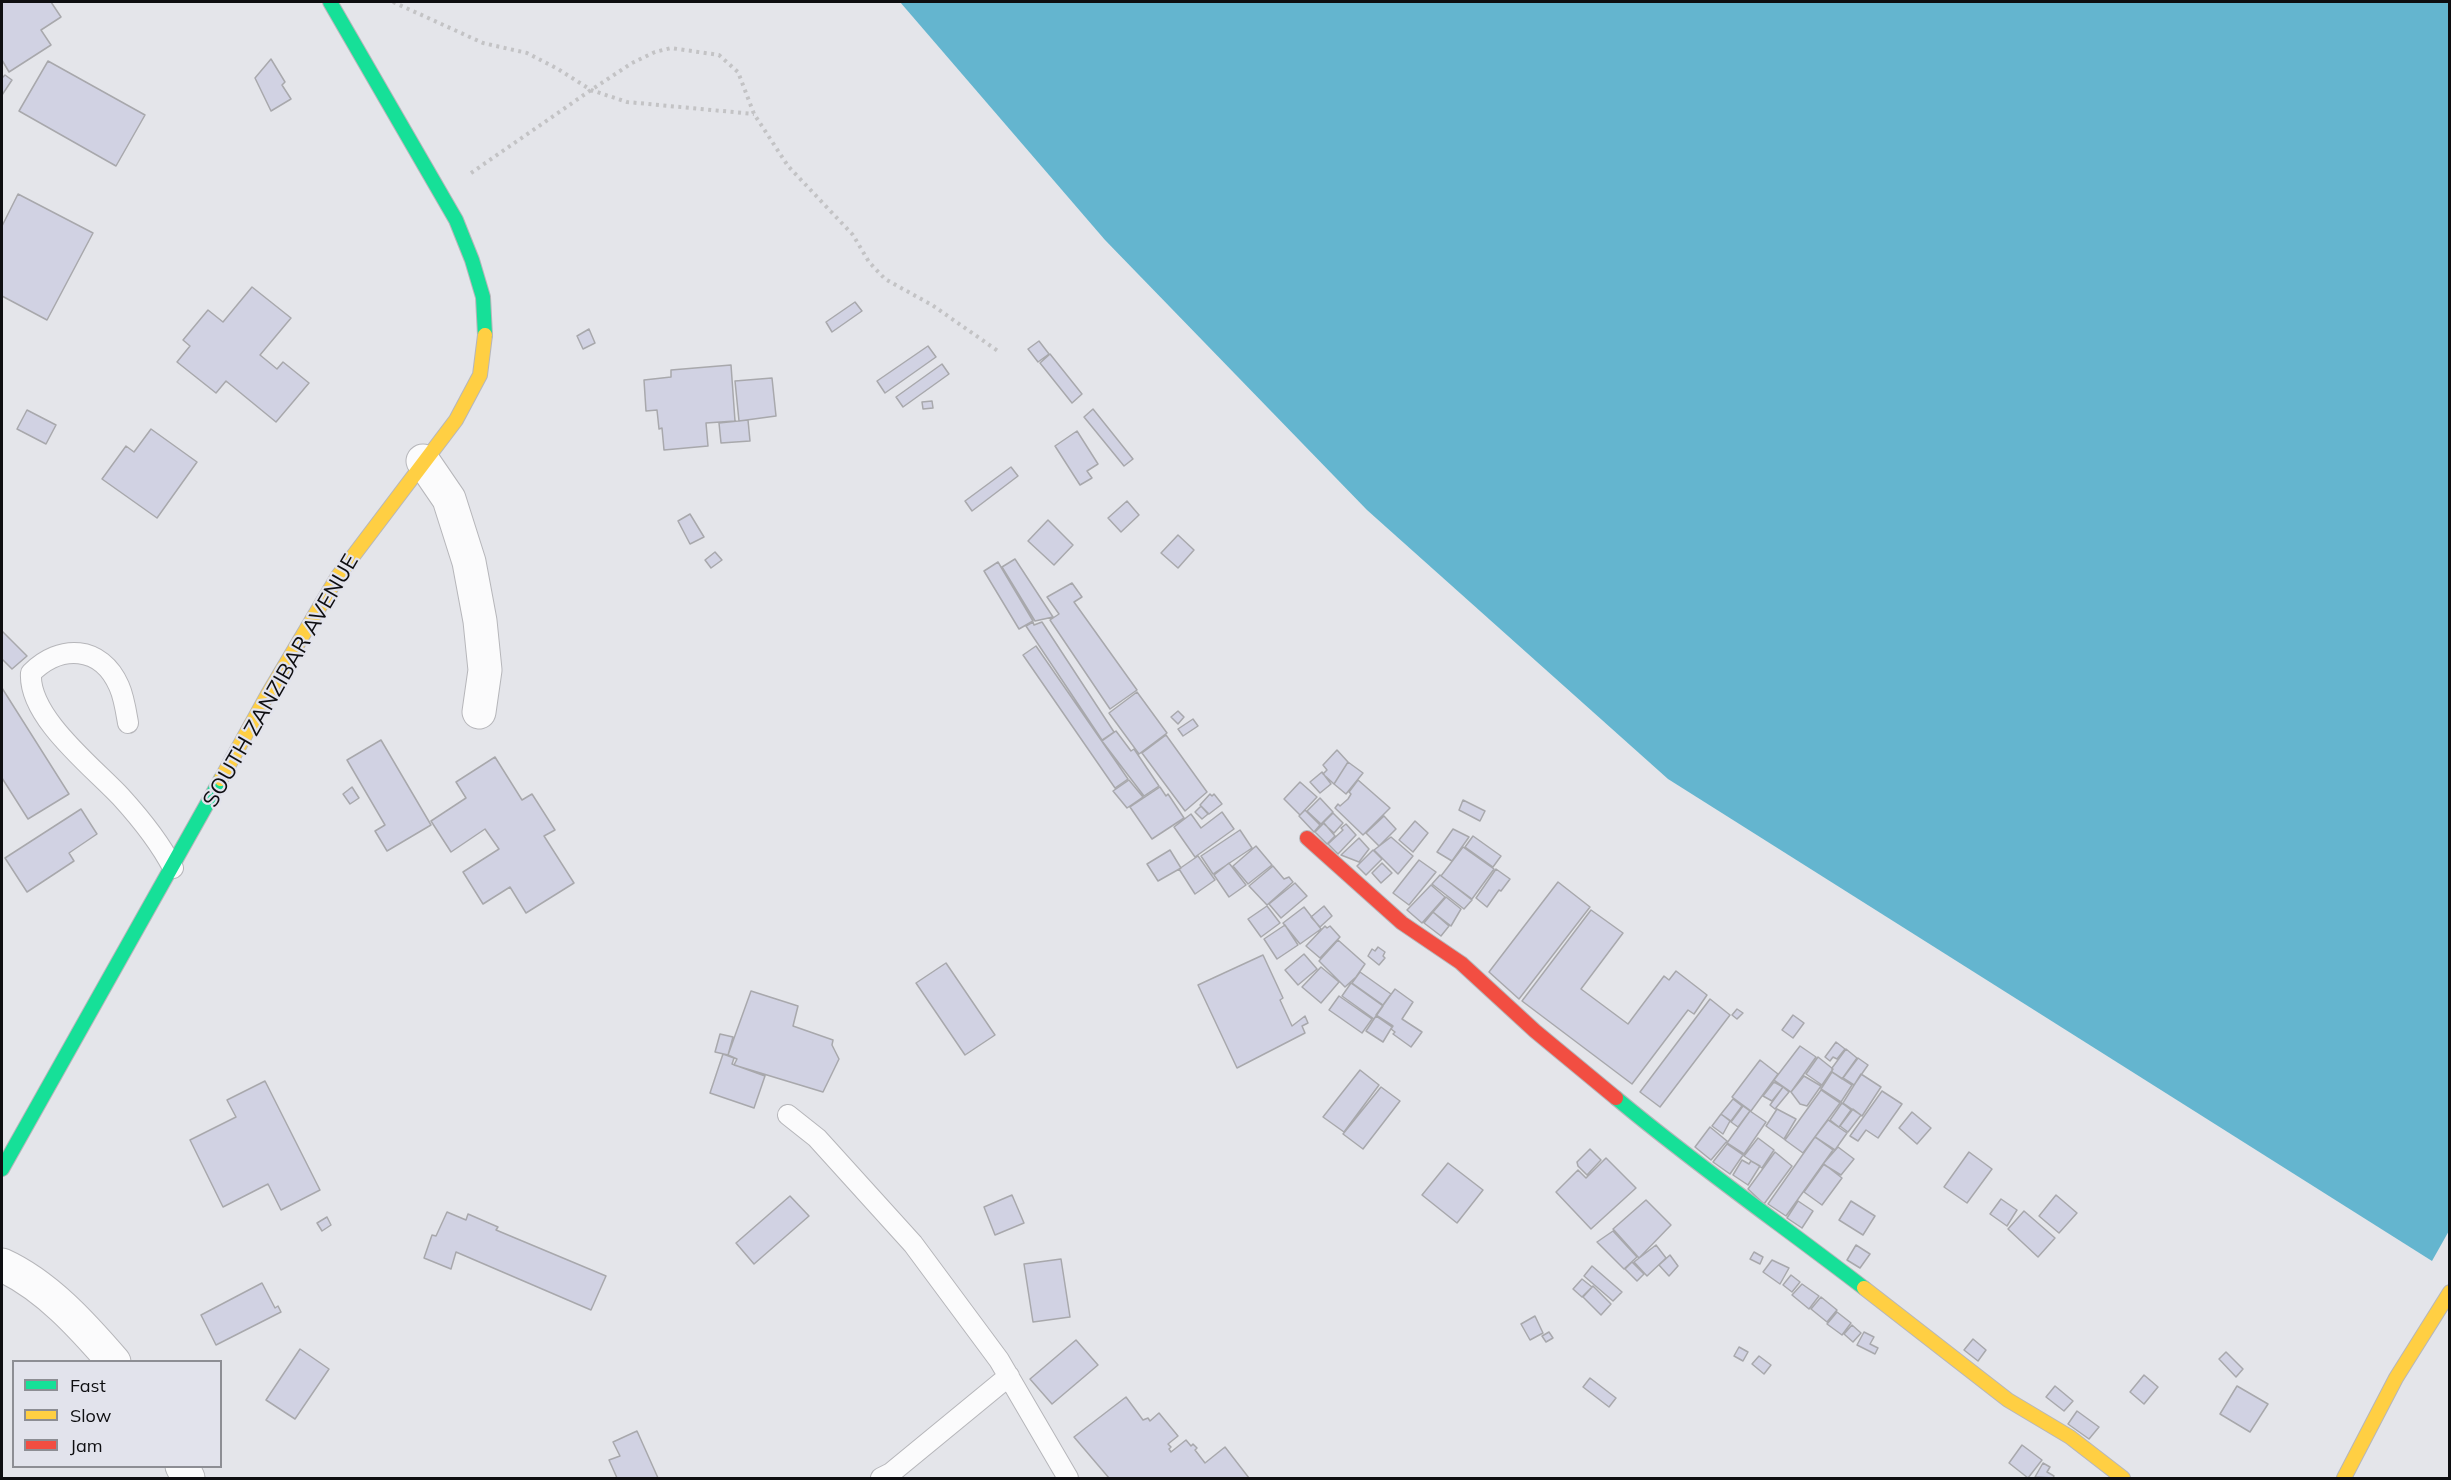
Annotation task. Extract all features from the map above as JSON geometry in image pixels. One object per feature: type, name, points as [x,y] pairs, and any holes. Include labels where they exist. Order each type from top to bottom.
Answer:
[{"type":"street","name":"SOUTH ZANZIBAR AVENUE","points":[[2,1169],[173,868],[268,694],[338,576],[456,420],[480,375],[485,340],[483,297],[456,220],[330,2]]},
{"type":"street","points":[[423,461],[449,499],[469,562],[480,621],[485,670],[479,712]]},
{"type":"street","points":[[1306,838],[1402,923],[1461,963],[1536,1032],[1681,1152],[1768,1214],[2008,1400],[2070,1437],[2123,1479]]},
{"type":"street","points":[[2,1265],[55,1300],[90,1334],[112,1360]]},
{"type":"street","points":[[2344,1479],[2396,1378],[2450,1292]]},
{"type":"lane","points":[[128,723],[120,686],[108,668],[92,654],[65,653],[43,661],[31,673],[30,683],[37,700],[53,726],[120,796],[159,842],[173,868]]},
{"type":"lane","points":[[788,1115],[817,1138],[913,1244],[1009,1376],[1068,1479]]},
{"type":"lane","points":[[880,1479],[891,1473],[1009,1376]]},
{"type":"path","points":[[393,2],[483,43],[527,53],[591,90],[627,102],[754,114]]},
{"type":"path","points":[[441,194],[632,63],[655,52],[671,48],[719,55],[738,72],[754,114],[788,166],[853,235],[869,262],[885,279],[932,305],[998,351]]},
{"type":"water","points":[[900,2],[2449,2],[2450,1229],[2432,1261],[1668,779],[1367,510],[1105,240]]},
{"type":"building","points":[[2,2],[51,2],[61,17],[41,30],[51,45],[9,72],[2,60]]},
{"type":"building","points":[[271,59],[285,82],[282,85],[291,99],[271,111],[255,78]]},
{"type":"building","points":[[48,61],[145,115],[116,166],[19,111]]},
{"type":"building","points":[[5,75],[12,80],[2,95],[2,78]]},
{"type":"building","points":[[18,194],[93,233],[47,320],[2,296],[2,226]]},
{"type":"building","points":[[252,287],[291,318],[260,355],[277,369],[283,362],[309,383],[276,422],[226,381],[216,393],[177,362],[190,346],[183,340],[208,310],[223,322]]},
{"type":"building","points":[[855,302],[862,311],[832,332],[826,322]]},
{"type":"building","points":[[589,329],[595,343],[583,349],[577,336]]},
{"type":"building","points":[[1039,341],[1049,354],[1038,362],[1028,349]]},
{"type":"building","points":[[928,346],[936,357],[885,393],[877,381]]},
{"type":"building","points":[[1050,354],[1082,394],[1072,403],[1040,363]]},
{"type":"building","points":[[942,364],[949,374],[903,407],[896,397]]},
{"type":"building","points":[[731,365],[735,421],[706,423],[708,446],[664,450],[662,428],[659,429],[657,410],[646,411],[644,380],[671,377],[671,370]]},
{"type":"building","points":[[772,378],[776,416],[739,421],[735,381]]},
{"type":"building","points":[[932,401],[933,408],[923,409],[922,402]]},
{"type":"building","points":[[1093,409],[1133,459],[1124,466],[1084,417]]},
{"type":"building","points":[[27,410],[56,425],[46,444],[17,429]]},
{"type":"building","points":[[748,420],[750,441],[721,443],[719,423]]},
{"type":"building","points":[[151,429],[197,462],[157,518],[102,479],[126,446],[134,452]]},
{"type":"building","points":[[1077,431],[1098,464],[1087,471],[1092,478],[1080,485],[1055,446]]},
{"type":"building","points":[[1011,467],[1018,476],[972,511],[965,501]]},
{"type":"building","points":[[1127,501],[1139,515],[1121,532],[1108,518]]},
{"type":"building","points":[[690,514],[704,537],[690,544],[678,521]]},
{"type":"building","points":[[1048,520],[1073,545],[1054,565],[1028,541]]},
{"type":"building","points":[[1178,535],[1194,550],[1178,568],[1161,553]]},
{"type":"building","points":[[715,552],[722,560],[711,568],[705,560]]},
{"type":"building","points":[[1015,559],[1053,617],[1035,621],[1002,567]]},
{"type":"building","points":[[998,562],[1033,621],[1019,629],[984,571]]},
{"type":"building","points":[[1072,583],[1082,597],[1074,602],[1137,690],[1110,709],[1050,620],[1059,614],[1047,597]]},
{"type":"building","points":[[1033,622],[1034,625],[1042,622],[1114,732],[1102,740],[1026,626]]},
{"type":"building","points":[[2,631],[27,656],[12,669],[2,659]]},
{"type":"building","points":[[1036,646],[1128,779],[1115,788],[1023,655]]},
{"type":"building","points":[[2,688],[69,794],[28,819],[2,778]]},
{"type":"building","points":[[1137,692],[1167,733],[1139,754],[1109,713]]},
{"type":"building","points":[[1178,711],[1184,717],[1178,724],[1171,717]]},
{"type":"building","points":[[1193,719],[1198,726],[1183,736],[1178,729]]},
{"type":"building","points":[[1116,731],[1131,751],[1134,749],[1159,786],[1144,796],[1102,741]]},
{"type":"building","points":[[1166,735],[1207,792],[1185,811],[1142,753]]},
{"type":"building","points":[[381,740],[431,825],[387,851],[375,831],[385,825],[347,760]]},
{"type":"building","points":[[1337,750],[1348,762],[1334,784],[1323,774],[1327,770],[1323,765]]},
{"type":"building","points":[[495,757],[522,800],[532,794],[555,830],[544,836],[574,883],[526,913],[510,887],[483,904],[463,872],[499,849],[485,829],[451,852],[431,821],[466,798],[456,782]]},
{"type":"building","points":[[1348,762],[1363,773],[1346,794],[1334,784]]},
{"type":"building","points":[[1322,772],[1331,784],[1320,793],[1310,782]]},
{"type":"building","points":[[1129,780],[1143,797],[1127,808],[1113,791]]},
{"type":"building","points":[[1358,780],[1390,808],[1363,835],[1335,808],[1348,799],[1351,794],[1349,792]]},
{"type":"building","points":[[1300,782],[1317,797],[1300,815],[1284,799]]},
{"type":"building","points":[[352,787],[359,798],[350,804],[343,794]]},
{"type":"building","points":[[1160,787],[1166,796],[1168,794],[1184,818],[1152,839],[1130,807]]},
{"type":"building","points":[[1210,794],[1212,796],[1214,794],[1222,804],[1209,814],[1200,805]]},
{"type":"building","points":[[1320,798],[1333,812],[1321,824],[1307,811]]},
{"type":"building","points":[[1463,800],[1485,811],[1480,821],[1459,810]]},
{"type":"building","points":[[1201,806],[1208,814],[1202,819],[1195,812]]},
{"type":"building","points":[[81,809],[97,834],[69,853],[74,861],[27,892],[5,858]]},
{"type":"building","points":[[1305,810],[1320,825],[1314,832],[1299,816]]},
{"type":"building","points":[[1222,812],[1234,829],[1195,857],[1174,827],[1191,814],[1201,828]]},
{"type":"building","points":[[1333,813],[1343,823],[1334,833],[1323,823]]},
{"type":"building","points":[[1384,816],[1396,829],[1379,846],[1366,833]]},
{"type":"building","points":[[1415,821],[1428,833],[1413,852],[1399,840]]},
{"type":"building","points":[[1324,823],[1335,836],[1327,844],[1315,832]]},
{"type":"building","points":[[1346,824],[1356,835],[1338,854],[1328,844]]},
{"type":"building","points":[[1453,829],[1469,837],[1452,861],[1437,852]]},
{"type":"building","points":[[1240,830],[1252,848],[1213,874],[1201,856]]},
{"type":"building","points":[[1473,836],[1501,856],[1493,867],[1465,847]]},
{"type":"building","points":[[1391,837],[1413,856],[1398,874],[1374,850]]},
{"type":"building","points":[[1359,838],[1369,849],[1359,862],[1341,855]]},
{"type":"building","points":[[1256,846],[1272,865],[1248,884],[1233,866]]},
{"type":"building","points":[[1463,847],[1494,869],[1472,899],[1441,876]]},
{"type":"building","points":[[1170,850],[1181,868],[1158,881],[1147,864]]},
{"type":"building","points":[[1373,850],[1382,859],[1366,875],[1357,866]]},
{"type":"building","points":[[1198,856],[1215,880],[1195,894],[1179,869]]},
{"type":"building","points":[[1419,860],[1436,872],[1409,905],[1393,893]]},
{"type":"building","points":[[1229,863],[1246,885],[1229,897],[1214,875]]},
{"type":"building","points":[[1382,863],[1392,873],[1381,883],[1372,873]]},
{"type":"building","points":[[1273,866],[1284,879],[1289,877],[1293,882],[1267,905],[1249,886]]},
{"type":"building","points":[[1496,869],[1510,879],[1487,907],[1476,898]]},
{"type":"building","points":[[1440,875],[1472,900],[1464,909],[1432,884]]},
{"type":"building","points":[[1558,882],[1590,907],[1519,999],[1489,972]]},
{"type":"building","points":[[1295,883],[1307,896],[1281,918],[1269,904]]},
{"type":"building","points":[[1431,885],[1445,897],[1422,923],[1407,910]]},
{"type":"building","points":[[1446,897],[1461,909],[1451,926],[1433,912]]},
{"type":"building","points":[[1267,906],[1280,923],[1261,937],[1248,919]]},
{"type":"building","points":[[1324,906],[1332,916],[1320,927],[1311,917]]},
{"type":"building","points":[[1304,907],[1321,929],[1300,944],[1283,923]]},
{"type":"building","points":[[1591,910],[1623,933],[1581,989],[1628,1024],[1664,976],[1669,980],[1676,971],[1707,995],[1694,1014],[1688,1010],[1632,1084],[1522,1001]]},
{"type":"building","points":[[1433,912],[1449,926],[1441,936],[1424,923]]},
{"type":"building","points":[[1285,925],[1298,945],[1277,959],[1264,939]]},
{"type":"building","points":[[1325,926],[1327,928],[1330,926],[1340,937],[1320,958],[1306,946]]},
{"type":"building","points":[[1338,940],[1365,964],[1345,987],[1319,961]]},
{"type":"building","points":[[1378,947],[1385,952],[1383,956],[1385,958],[1379,965],[1368,956],[1372,949],[1375,951]]},
{"type":"building","points":[[1304,954],[1317,969],[1298,985],[1285,970]]},
{"type":"building","points":[[1263,955],[1283,998],[1280,1000],[1292,1026],[1305,1016],[1308,1023],[1302,1026],[1305,1033],[1237,1068],[1198,985]]},
{"type":"building","points":[[946,963],[995,1035],[965,1055],[916,983]]},
{"type":"building","points":[[1321,967],[1339,982],[1321,1003],[1302,987]]},
{"type":"building","points":[[1360,972],[1391,994],[1383,1005],[1352,983]]},
{"type":"building","points":[[1351,983],[1383,1006],[1374,1019],[1342,996]]},
{"type":"building","points":[[1395,989],[1413,1002],[1402,1019],[1422,1032],[1411,1047],[1393,1034],[1395,1032],[1391,1029],[1393,1026],[1376,1015]]},
{"type":"building","points":[[751,991],[798,1006],[793,1026],[833,1040],[832,1045],[839,1059],[823,1092],[734,1065],[737,1059],[728,1055]]},
{"type":"building","points":[[1339,996],[1372,1019],[1362,1033],[1329,1010]]},
{"type":"building","points":[[1710,999],[1730,1015],[1660,1107],[1640,1092]]},
{"type":"building","points":[[1737,1009],[1743,1013],[1737,1019],[1732,1015]]},
{"type":"building","points":[[1793,1015],[1804,1023],[1793,1038],[1782,1030]]},
{"type":"building","points":[[1376,1016],[1392,1027],[1383,1042],[1366,1031]]},
{"type":"building","points":[[720,1034],[733,1037],[728,1055],[715,1052]]},
{"type":"building","points":[[1836,1042],[1845,1049],[1837,1059],[1833,1057],[1830,1061],[1825,1057]]},
{"type":"building","points":[[1800,1046],[1816,1057],[1791,1092],[1774,1080]]},
{"type":"building","points":[[1846,1049],[1857,1058],[1842,1079],[1832,1072],[1832,1068]]},
{"type":"building","points":[[723,1054],[734,1058],[732,1064],[765,1076],[754,1108],[710,1093]]},
{"type":"building","points":[[1818,1057],[1833,1069],[1822,1085],[1806,1074]]},
{"type":"building","points":[[1858,1058],[1868,1065],[1854,1085],[1843,1078]]},
{"type":"building","points":[[1760,1060],[1778,1074],[1751,1111],[1732,1097]]},
{"type":"building","points":[[1360,1070],[1379,1085],[1344,1132],[1323,1117]]},
{"type":"building","points":[[1832,1072],[1852,1085],[1841,1102],[1821,1089]]},
{"type":"building","points":[[1861,1074],[1881,1087],[1862,1116],[1843,1103]]},
{"type":"building","points":[[1804,1076],[1821,1086],[1807,1106],[1800,1104],[1791,1092]]},
{"type":"building","points":[[265,1081],[320,1190],[281,1210],[268,1184],[223,1207],[190,1140],[236,1117],[227,1100]]},
{"type":"building","points":[[1774,1082],[1783,1087],[1772,1101],[1763,1096]]},
{"type":"building","points":[[1381,1087],[1400,1101],[1363,1149],[1343,1134]]},
{"type":"building","points":[[1783,1087],[1789,1092],[1775,1109],[1770,1105]]},
{"type":"building","points":[[1821,1090],[1840,1103],[1803,1153],[1785,1140]]},
{"type":"building","points":[[1882,1091],[1902,1104],[1878,1138],[1866,1130],[1858,1141],[1850,1136]]},
{"type":"building","points":[[1733,1099],[1742,1106],[1731,1121],[1721,1114]]},
{"type":"building","points":[[1842,1103],[1851,1110],[1839,1127],[1830,1120]]},
{"type":"building","points":[[1743,1106],[1750,1111],[1738,1127],[1731,1122]]},
{"type":"building","points":[[1777,1109],[1796,1119],[1784,1139],[1766,1126]]},
{"type":"building","points":[[1853,1109],[1861,1115],[1848,1132],[1840,1126]]},
{"type":"building","points":[[1750,1111],[1766,1122],[1744,1154],[1727,1143]]},
{"type":"building","points":[[1912,1112],[1931,1128],[1917,1144],[1899,1128]]},
{"type":"building","points":[[1721,1114],[1730,1121],[1723,1134],[1712,1126]]},
{"type":"building","points":[[1828,1120],[1847,1133],[1835,1150],[1815,1137]]},
{"type":"building","points":[[1710,1127],[1727,1141],[1711,1160],[1695,1147]]},
{"type":"building","points":[[1815,1137],[1833,1150],[1786,1216],[1768,1204]]},
{"type":"building","points":[[1758,1138],[1774,1150],[1762,1168],[1744,1156]]},
{"type":"building","points":[[1727,1144],[1743,1155],[1730,1174],[1713,1162]]},
{"type":"building","points":[[1838,1147],[1854,1159],[1841,1175],[1823,1164]]},
{"type":"building","points":[[1590,1149],[1601,1160],[1587,1175],[1577,1162]]},
{"type":"building","points":[[1775,1152],[1792,1166],[1764,1204],[1748,1189]]},
{"type":"building","points":[[1969,1152],[1992,1169],[1967,1203],[1944,1187]]},
{"type":"building","points":[[1606,1158],[1636,1188],[1591,1229],[1556,1192],[1578,1170],[1586,1178]]},
{"type":"building","points":[[1742,1160],[1749,1164],[1751,1161],[1760,1166],[1748,1185],[1733,1175]]},
{"type":"building","points":[[1448,1163],[1483,1190],[1457,1223],[1422,1195]]},
{"type":"building","points":[[1824,1164],[1842,1178],[1822,1205],[1804,1192]]},
{"type":"building","points":[[1012,1195],[1024,1223],[995,1235],[984,1207]]},
{"type":"building","points":[[2056,1195],[2077,1213],[2059,1233],[2039,1216]]},
{"type":"building","points":[[790,1196],[809,1216],[754,1264],[736,1243]]},
{"type":"building","points":[[2001,1199],[2017,1210],[2007,1226],[1990,1214]]},
{"type":"building","points":[[1646,1200],[1671,1225],[1639,1258],[1613,1229]]},
{"type":"building","points":[[1798,1201],[1813,1211],[1802,1228],[1787,1218]]},
{"type":"building","points":[[1851,1201],[1875,1216],[1863,1235],[1839,1220]]},
{"type":"building","points":[[2024,1211],[2055,1238],[2038,1257],[2008,1229]]},
{"type":"building","points":[[447,1212],[466,1220],[468,1214],[498,1227],[496,1230],[606,1276],[591,1310],[456,1252],[451,1269],[424,1258],[432,1235],[436,1236]]},
{"type":"building","points":[[327,1217],[331,1225],[322,1231],[317,1223]]},
{"type":"building","points":[[1613,1231],[1637,1257],[1624,1269],[1597,1242]]},
{"type":"building","points":[[1656,1245],[1666,1258],[1647,1276],[1634,1262]]},
{"type":"building","points":[[1856,1245],[1870,1254],[1860,1268],[1847,1260]]},
{"type":"building","points":[[1754,1252],[1763,1257],[1760,1264],[1750,1259]]},
{"type":"building","points":[[1670,1255],[1678,1266],[1669,1276],[1659,1265]]},
{"type":"building","points":[[1061,1259],[1070,1317],[1033,1322],[1024,1264]]},
{"type":"building","points":[[1772,1260],[1789,1268],[1780,1284],[1763,1272]]},
{"type":"building","points":[[1632,1262],[1644,1274],[1637,1281],[1625,1269]]},
{"type":"building","points":[[1592,1266],[1622,1292],[1613,1301],[1584,1276]]},
{"type":"building","points":[[1791,1275],[1800,1282],[1792,1292],[1783,1285]]},
{"type":"building","points":[[1582,1279],[1592,1287],[1582,1297],[1573,1289]]},
{"type":"building","points":[[262,1283],[275,1308],[278,1306],[281,1312],[216,1345],[201,1315]]},
{"type":"building","points":[[1802,1284],[1819,1296],[1809,1309],[1792,1295]]},
{"type":"building","points":[[1593,1286],[1611,1304],[1601,1315],[1583,1297]]},
{"type":"building","points":[[1821,1297],[1837,1310],[1827,1322],[1811,1309]]},
{"type":"building","points":[[1837,1312],[1851,1323],[1842,1335],[1827,1324]]},
{"type":"building","points":[[1535,1316],[1543,1333],[1530,1340],[1521,1324]]},
{"type":"building","points":[[1852,1325],[1861,1333],[1853,1342],[1844,1334]]},
{"type":"building","points":[[1549,1332],[1553,1338],[1546,1342],[1542,1336]]},
{"type":"building","points":[[1864,1332],[1874,1337],[1870,1344],[1878,1348],[1875,1354],[1857,1345]]},
{"type":"building","points":[[1973,1339],[1986,1350],[1978,1361],[1964,1350]]},
{"type":"building","points":[[1076,1340],[1098,1365],[1052,1404],[1030,1379]]},
{"type":"building","points":[[1739,1347],[1748,1352],[1743,1361],[1734,1356]]},
{"type":"building","points":[[300,1349],[329,1369],[295,1419],[266,1400]]},
{"type":"building","points":[[2226,1352],[2243,1369],[2236,1377],[2219,1359]]},
{"type":"building","points":[[1759,1356],[1771,1365],[1764,1374],[1752,1364]]},
{"type":"building","points":[[2144,1375],[2158,1387],[2144,1404],[2130,1392]]},
{"type":"building","points":[[1590,1378],[1616,1398],[1609,1407],[1583,1387]]},
{"type":"building","points":[[2055,1386],[2073,1401],[2064,1411],[2046,1397]]},
{"type":"building","points":[[2237,1386],[2268,1404],[2250,1432],[2220,1414]]},
{"type":"building","points":[[1126,1397],[1143,1420],[1148,1418],[1150,1421],[1159,1413],[1178,1436],[1168,1444],[1171,1452],[1186,1440],[1191,1446],[1193,1444],[1197,1448],[1195,1450],[1205,1463],[1225,1447],[1249,1478],[1109,1478],[1074,1437]]},
{"type":"building","points":[[2077,1411],[2099,1427],[2089,1439],[2068,1424]]},
{"type":"building","points":[[637,1431],[658,1478],[617,1478],[609,1460],[620,1456],[613,1442]]},
{"type":"building","points":[[2022,1445],[2042,1460],[2028,1478],[2009,1463]]},
{"type":"building","points":[[2043,1463],[2050,1467],[2047,1472],[2054,1476],[2053,1478],[2035,1477]]},
{"type":"traffic: fast","points":[[330,2],[456,220],[472,260],[483,297],[485,335]]},
{"type":"traffic: fast","points":[[2,1169],[221,779]]},
{"type":"traffic: fast","points":[[1616,1098],[1708,1171],[1864,1288]]},
{"type":"traffic: slow","points":[[221,779],[338,576],[456,420],[480,375],[485,335]]},
{"type":"traffic: slow","points":[[1864,1288],[2008,1400],[2070,1437],[2123,1478]]},
{"type":"traffic: slow","points":[[2344,1478],[2396,1378],[2450,1292]]},
{"type":"traffic: jam","points":[[1307,838],[1402,923],[1461,963],[1535,1031],[1616,1098]]}]
